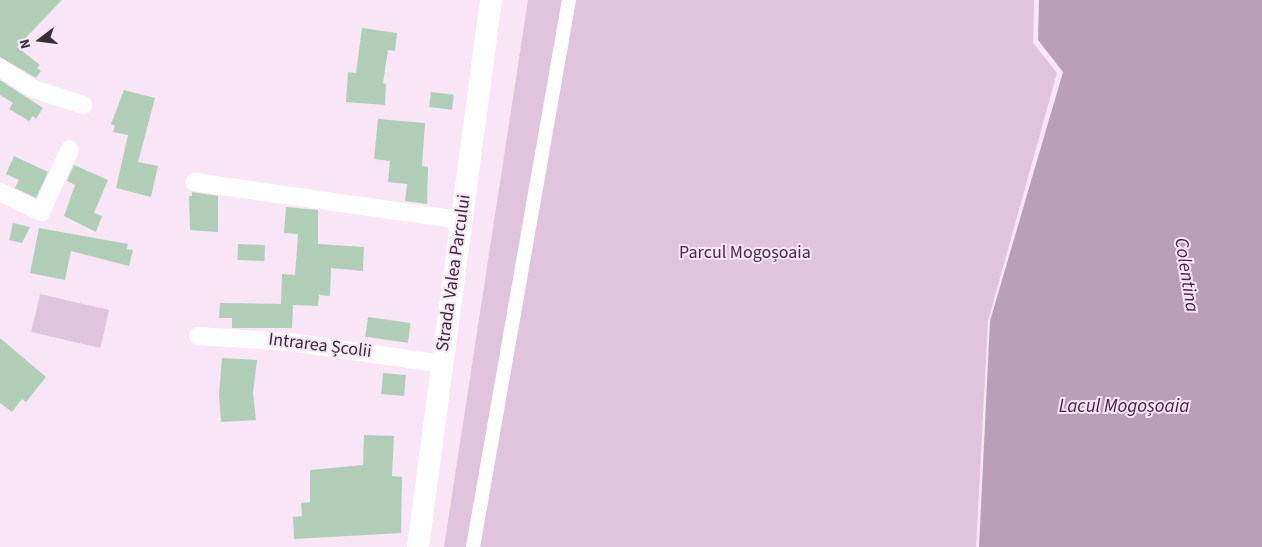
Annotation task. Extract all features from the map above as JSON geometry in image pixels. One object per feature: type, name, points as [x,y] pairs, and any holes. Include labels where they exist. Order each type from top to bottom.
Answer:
[{"type":"street","name":"Strada Valea Parcului","points":[[418,547],[491,0]]},
{"type":"street","points":[[473,547],[570,0]]},
{"type":"street","points":[[0,68],[34,89],[83,105]]},
{"type":"street","points":[[0,192],[41,212],[70,149]]},
{"type":"street","points":[[194,182],[461,220]]},
{"type":"street","name":"Intrarea Școlii","points":[[198,336],[299,343],[442,364]]},
{"type":"green space","name":"Parcul Mogoșoaia","points":[[528,0],[1034,0],[1033,43],[1057,73],[988,321],[976,547],[444,547]]},
{"type":"green space","points":[[40,294],[109,310],[100,348],[31,332]]},
{"type":"water","name":"Lacul Mogoșoaia","points":[[1039,0],[1262,0],[1262,547],[979,547],[990,321],[1063,72],[1038,40]]},
{"type":"building","points":[[0,0],[62,0],[17,47],[40,65],[37,68],[41,71],[36,78],[0,57]]},
{"type":"building","points":[[362,28],[397,33],[395,51],[388,50],[383,83],[386,84],[385,105],[346,102],[348,72],[356,73]]},
{"type":"building","points":[[0,80],[43,108],[36,119],[33,116],[29,121],[9,109],[13,103],[0,95]]},
{"type":"building","points":[[124,90],[155,98],[138,162],[158,166],[151,197],[116,188],[128,135],[113,132],[115,126],[111,124]]},
{"type":"building","points":[[431,92],[454,95],[452,110],[429,107]]},
{"type":"building","points":[[378,119],[425,123],[422,166],[428,167],[427,204],[405,201],[407,184],[388,182],[390,161],[374,159]]},
{"type":"building","points":[[14,156],[48,172],[36,198],[15,188],[19,180],[6,174]]},
{"type":"building","points":[[74,165],[108,180],[94,213],[102,216],[96,232],[64,216],[75,185],[67,181]]},
{"type":"building","points":[[192,192],[218,196],[218,232],[190,230],[189,196],[192,196]]},
{"type":"building","points":[[286,207],[318,210],[318,244],[364,247],[363,271],[331,268],[330,296],[319,295],[318,306],[293,305],[292,328],[232,328],[232,318],[219,318],[220,303],[281,304],[282,274],[295,275],[298,234],[284,233]]},
{"type":"building","points":[[13,223],[30,227],[22,243],[9,240]]},
{"type":"building","points":[[39,228],[128,244],[127,249],[133,250],[129,266],[71,251],[65,280],[30,273]]},
{"type":"building","points":[[238,244],[265,245],[264,261],[237,260]]},
{"type":"building","points":[[368,317],[411,323],[408,343],[365,337]]},
{"type":"building","points":[[0,338],[46,377],[26,402],[22,399],[12,412],[0,403]]},
{"type":"building","points":[[222,358],[257,360],[253,393],[256,420],[221,422],[219,395]]},
{"type":"building","points":[[383,373],[406,375],[404,396],[381,394]]},
{"type":"building","points":[[364,435],[394,436],[392,476],[402,477],[401,533],[294,539],[293,517],[302,516],[301,503],[310,502],[310,470],[363,465]]},
{"type":"water label","name":"Colentina","points":[[1186,275]]}]
